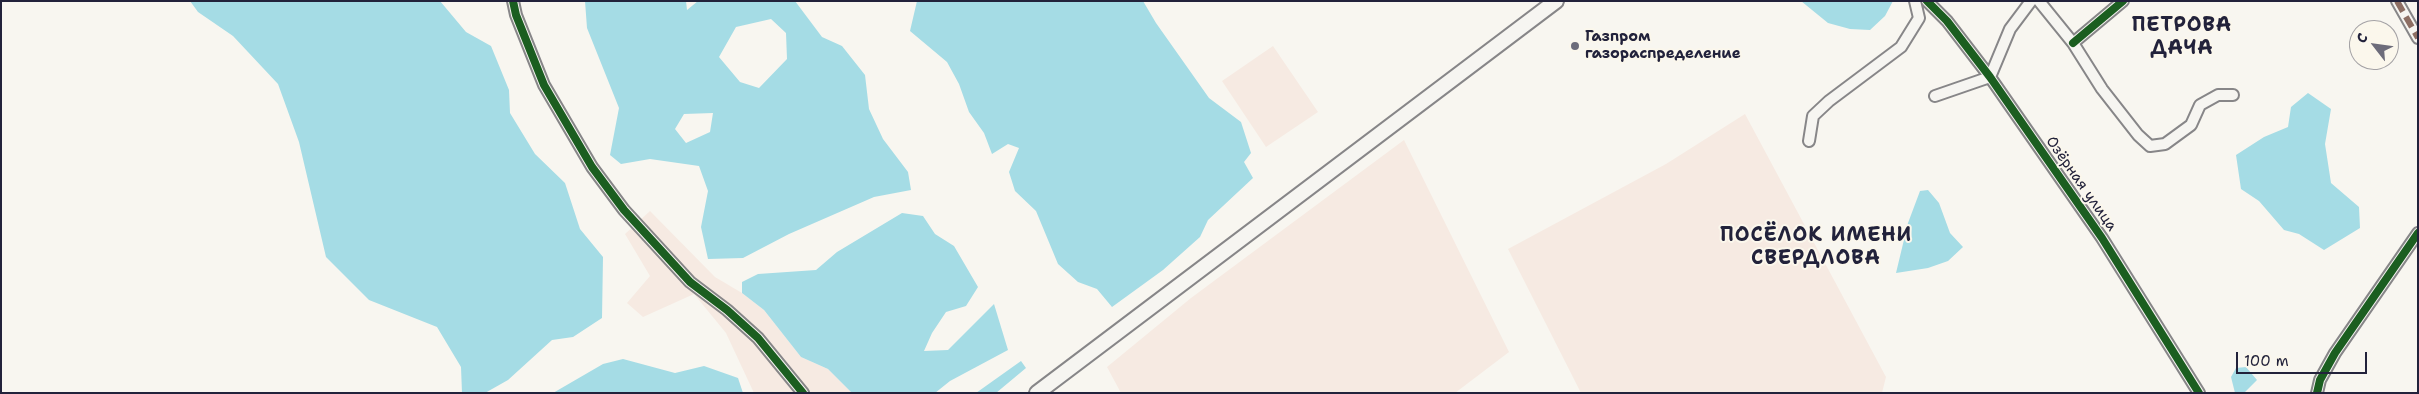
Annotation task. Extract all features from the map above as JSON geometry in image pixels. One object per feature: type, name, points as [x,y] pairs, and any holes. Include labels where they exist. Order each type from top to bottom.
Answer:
[{"type":"main road","points":[[1037,393],[1556,1]]},
{"type":"street","points":[[513,1],[516,16],[544,85],[592,167],[624,210],[690,282],[727,310],[758,338],[803,393]]},
{"type":"street","points":[[1809,141],[1813,116],[1829,101],[1902,47],[1919,18],[1915,1]]},
{"type":"street","name":"Озёрная улица","points":[[1927,1],[1947,21],[1990,77],[2102,238],[2199,393]]},
{"type":"street","points":[[1934,96],[1990,77],[2010,29],[2031,1]]},
{"type":"street","points":[[2038,1],[2072,43],[2102,89],[2138,135],[2150,146],[2165,144],[2191,125],[2200,105],[2218,95],[2233,95]]},
{"type":"street","points":[[2072,43],[2123,1]]},
{"type":"street","points":[[2397,1],[2418,38]]},
{"type":"street","points":[[2317,393],[2320,380],[2336,353],[2418,233]]},
{"type":"shaded area","points":[[1273,46],[1318,112],[1266,147],[1222,81]]},
{"type":"shaded area","points":[[1745,114],[1886,377],[1882,393],[1581,393],[1508,249],[1666,164]]},
{"type":"shaded area","points":[[1404,140],[1509,352],[1455,393],[1121,393],[1107,367],[1191,298]]},
{"type":"shaded area","points":[[650,211],[715,277],[742,293],[764,310],[801,357],[828,369],[852,393],[754,393],[726,333],[694,294],[643,317],[627,303],[650,276],[625,234]]},
{"type":"water","points":[[190,1],[440,1],[466,32],[491,46],[509,90],[510,113],[535,154],[565,183],[580,229],[603,257],[602,318],[573,337],[552,340],[508,380],[485,393],[462,393],[461,367],[437,327],[369,300],[326,257],[299,142],[278,84],[233,36],[198,12]]},
{"type":"water","points":[[585,1],[686,1],[687,10],[698,1],[795,1],[822,37],[842,46],[865,75],[869,109],[883,139],[908,172],[911,190],[874,197],[789,234],[743,258],[708,259],[701,227],[708,191],[699,166],[650,159],[621,164],[610,155],[619,108],[587,28]],"holes":[[[771,19],[786,33],[787,59],[759,88],[740,82],[719,57],[736,27]],[[713,113],[710,132],[686,143],[675,129],[684,114]]]},
{"type":"water","points":[[917,1],[1143,1],[1156,23],[1209,98],[1241,122],[1251,153],[1244,162],[1253,178],[1208,220],[1200,237],[1163,270],[1112,307],[1097,289],[1078,282],[1058,264],[1036,211],[1015,191],[1009,172],[1019,148],[1008,144],[992,154],[984,133],[969,112],[959,84],[947,62],[910,31]]},
{"type":"water","points":[[1801,1],[1893,1],[1885,16],[1870,30],[1850,29],[1828,23]]},
{"type":"water","points":[[2308,93],[2331,109],[2325,144],[2331,183],[2359,207],[2360,228],[2324,250],[2299,234],[2284,230],[2259,201],[2241,189],[2236,155],[2264,137],[2288,127],[2291,107]]},
{"type":"water","points":[[1928,190],[1939,203],[1950,233],[1963,247],[1948,261],[1928,268],[1896,273],[1908,223],[1920,191]]},
{"type":"water","points":[[902,213],[923,216],[935,234],[954,246],[978,287],[966,306],[946,312],[932,333],[924,351],[948,350],[994,304],[1008,350],[950,381],[935,393],[852,393],[828,369],[801,357],[764,310],[742,293],[742,282],[758,274],[816,270],[837,252]]},
{"type":"water","points":[[623,359],[675,373],[704,366],[738,378],[743,393],[553,393],[603,364]]},
{"type":"water","points":[[1021,361],[1026,368],[996,393],[976,393]]},
{"type":"water","points":[[2246,367],[2257,380],[2244,393],[2235,393],[2231,377],[2236,368]]},
{"type":"marked path","points":[[2397,1],[2418,38]]},
{"type":"cycle path","points":[[513,1],[516,15],[544,85],[592,167],[624,210],[690,282],[727,310],[758,338],[803,393]]},
{"type":"cycle path","points":[[1927,1],[1947,21],[1990,77],[2102,238],[2199,393]]},
{"type":"cycle path","points":[[2073,43],[2123,1]]},
{"type":"cycle path","points":[[2317,393],[2320,380],[2335,353],[2418,233]]},
{"type":"place","name":"Газпром газораспределение","points":[[1575,46]]},
{"type":"district","name":"ПЕТРОВА ДАЧА","points":[[2182,38]]},
{"type":"district","name":"ПОСЁЛОК ИМЕНИ СВЕРДЛОВА","points":[[1816,248]]}]
